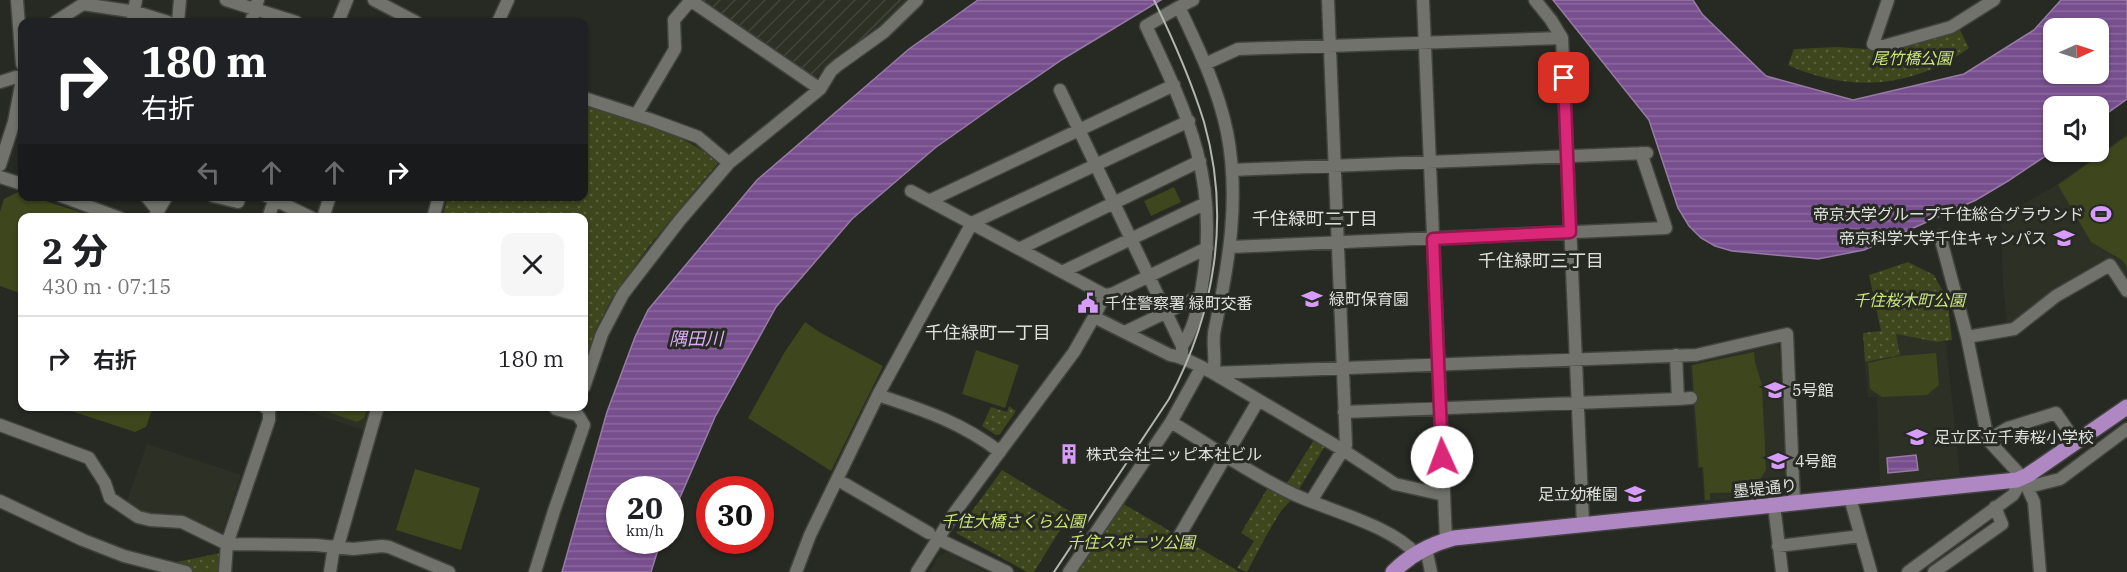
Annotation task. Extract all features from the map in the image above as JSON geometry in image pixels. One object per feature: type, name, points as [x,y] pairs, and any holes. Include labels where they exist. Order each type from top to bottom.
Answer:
[{"type":"main road","name":"墨堤通り","points":[[1393,572],[1421,551],[1446,540],[1794,503],[2002,483],[2025,483],[2076,442],[2127,407]]},
{"type":"street","points":[[17,0],[19,18]]},
{"type":"street","points":[[178,18],[180,0]]},
{"type":"street","points":[[226,0],[257,5],[287,18]]},
{"type":"street","points":[[340,18],[347,0]]},
{"type":"street","points":[[374,0],[408,18]]},
{"type":"street","points":[[500,18],[507,0]]},
{"type":"street","points":[[636,114],[675,49],[674,20],[690,0],[820,89]]},
{"type":"street","points":[[588,375],[602,334],[623,294],[680,220],[729,163],[820,89],[838,65],[884,32],[917,0]]},
{"type":"street","points":[[1094,317],[1170,355],[1182,351],[1188,338],[1200,296],[1207,248],[1206,203],[1200,161],[1189,121],[1146,26],[1193,0]]},
{"type":"street","points":[[1311,501],[1346,445],[1328,0]]},
{"type":"street","points":[[1423,0],[1446,540]]},
{"type":"street","points":[[1535,0],[1562,38],[1583,524]]},
{"type":"street","points":[[1888,0],[1873,44],[1884,46],[1951,27],[1994,0]]},
{"type":"street","points":[[62,18],[89,2],[135,11],[156,18]]},
{"type":"street","points":[[1069,572],[1215,359],[1214,332],[1224,289],[1234,208],[1232,170],[1227,133],[1220,106],[1205,64],[1179,7]]},
{"type":"street","points":[[1205,64],[1238,49],[1562,38]]},
{"type":"street","points":[[0,82],[18,77]]},
{"type":"street","points":[[930,200],[1174,85]]},
{"type":"street","points":[[1060,90],[1166,312],[1182,351],[1207,370],[1343,450],[1395,484],[1444,495]]},
{"type":"street","points":[[588,99],[698,137],[729,163]]},
{"type":"street","points":[[796,572],[810,535],[878,394],[972,223],[1189,121]]},
{"type":"street","points":[[0,165],[18,124]]},
{"type":"street","points":[[1230,247],[1666,228],[1645,153],[1232,170]]},
{"type":"street","points":[[1019,249],[1200,161]]},
{"type":"street","points":[[0,177],[18,183]]},
{"type":"street","points":[[911,191],[1106,294],[1112,294],[1207,248]]},
{"type":"street","points":[[79,201],[108,213]]},
{"type":"street","points":[[278,201],[302,213]]},
{"type":"street","points":[[1062,272],[1206,203]]},
{"type":"street","points":[[1940,236],[1967,337],[1988,440],[2025,483],[2035,511],[2040,572]]},
{"type":"street","points":[[1967,337],[2014,328],[2056,296],[2110,265],[2127,291]]},
{"type":"street","points":[[917,572],[933,536],[955,512],[1055,379],[1074,352],[1106,294]]},
{"type":"street","points":[[1125,332],[1200,296]]},
{"type":"street","points":[[1207,370],[1342,368],[1696,355],[1786,334],[1794,503]]},
{"type":"street","points":[[1344,412],[1684,398],[1676,355]]},
{"type":"street","points":[[878,394],[953,422],[974,433],[1000,452]]},
{"type":"street","points":[[1178,538],[1258,401]]},
{"type":"street","points":[[225,572],[227,544],[269,420],[269,411]]},
{"type":"street","points":[[330,572],[376,411]]},
{"type":"street","points":[[535,572],[584,425],[578,415],[564,411]]},
{"type":"street","points":[[1988,440],[2008,428],[2056,413],[2076,442]]},
{"type":"street","points":[[1171,422],[1226,457],[1291,493],[1362,522],[1421,551],[1431,572]]},
{"type":"street","points":[[1908,572],[2013,495],[2025,483],[2060,479],[2127,429]]},
{"type":"street","points":[[3,430],[89,458],[105,483],[110,498],[138,517],[182,522],[227,544],[336,546],[353,549],[389,547],[404,551],[449,572]]},
{"type":"street","points":[[845,484],[933,536],[1007,572]]},
{"type":"street","points":[[1850,498],[1871,572]]},
{"type":"street","points":[[0,501],[83,540],[124,556],[186,572]]},
{"type":"street","points":[[1774,505],[1782,572]]},
{"type":"street","points":[[1934,572],[2002,524],[1995,507]]},
{"type":"street","points":[[1778,546],[1861,536]]},
{"type":"shaded area","points":[[697,0],[911,0],[878,32],[814,78]]},
{"type":"shaded area","name":"帝京科学大学千住キャンパス","points":[[2127,134],[2127,281],[2111,260],[2016,321],[2007,322],[2003,285],[2001,216],[2053,187],[2088,162],[2109,162],[2109,147]]},
{"type":"shaded area","name":"足立区立千寿桜小学校","points":[[1896,334],[1946,342],[1960,476],[1880,484],[1877,397],[1868,397],[1865,362],[1900,355]]},
{"type":"shaded area","points":[[1777,344],[1781,373],[1787,492],[1704,502],[1702,469],[1697,468],[1690,365]]},
{"type":"shaded area","points":[[307,411],[372,411],[366,431]]},
{"type":"shaded area","points":[[147,444],[241,475],[221,536],[139,515],[125,506]]},
{"type":"shaded area","points":[[947,552],[986,572],[930,572],[938,556]]},
{"type":"green space","name":"尾竹橋公園","points":[[1958,26],[1969,48],[1926,71],[1903,78],[1881,82],[1835,80],[1788,65],[1794,49],[1837,47],[1883,50]]},
{"type":"green space","points":[[588,106],[671,134],[703,151],[717,162],[649,246],[611,300],[596,329],[588,353],[588,213],[443,213],[447,201],[588,201]]},
{"type":"green space","name":"帝京大学グループ千住総合グラウンド","points":[[2127,136],[2127,267],[2122,260],[2091,242],[2058,185],[2090,162],[2109,162],[2109,149]]},
{"type":"green space","points":[[1174,187],[1181,202],[1151,216],[1144,201]]},
{"type":"green space","points":[[18,192],[18,201],[45,201],[83,213],[18,213],[18,293],[0,286],[0,211],[4,199]]},
{"type":"green space","name":"千住桜木町公園","points":[[1908,262],[1934,275],[1948,295],[1955,294],[1957,304],[1948,305],[1952,340],[1937,342],[1896,334],[1900,355],[1865,362],[1863,333],[1881,331],[1869,275]]},
{"type":"green space","points":[[805,322],[883,366],[831,471],[748,418],[784,353]]},
{"type":"green space","points":[[976,350],[1019,365],[1005,408],[962,394]]},
{"type":"green space","points":[[1754,352],[1762,385],[1766,470],[1761,478],[1761,484],[1749,492],[1710,493],[1710,500],[1705,500],[1703,467],[1699,467],[1692,365]]},
{"type":"green space","points":[[1936,353],[1939,385],[1927,395],[1882,397],[1870,389],[1868,363],[1900,356]]},
{"type":"green space","points":[[1009,406],[1016,411],[1000,434],[996,435],[982,426],[991,407],[1007,412]]},
{"type":"green space","points":[[71,411],[151,411],[146,427],[135,432]]},
{"type":"green space","points":[[325,411],[367,411],[364,418],[357,422]]},
{"type":"green space","points":[[1314,440],[1325,446],[1295,496],[1281,511],[1247,572],[1237,568],[1254,541],[1241,533],[1270,484],[1282,491]]},
{"type":"green space","points":[[415,469],[480,488],[461,550],[396,530]]},
{"type":"green space","name":"千住大橋さくら公園","points":[[1002,470],[1071,512],[1034,572],[1027,572],[956,533]]},
{"type":"green space","name":"千住スポーツ公園","points":[[1122,503],[1235,569],[1238,572],[1076,572]]},
{"type":"green space","points":[[220,553],[220,572],[194,572],[178,568],[177,562]]},
{"type":"water","name":"隅田川","points":[[978,0],[1161,0],[1063,59],[935,148],[852,219],[776,307],[715,417],[684,488],[684,476],[606,476],[606,554],[657,554],[651,572],[562,572],[607,412],[635,337],[648,310],[757,180],[909,49]]},
{"type":"water","points":[[1553,0],[1693,0],[1702,14],[1766,76],[1853,100],[1964,74],[2034,30],[2043,20],[2043,84],[2109,84],[2109,18],[2045,18],[2061,0],[2127,0],[2127,99],[2109,112],[2109,96],[2043,96],[2043,158],[1976,200],[1864,250],[1818,259],[1732,251],[1715,246],[1701,238],[1689,226],[1678,208],[1649,120]]},
{"type":"water","points":[[1916,455],[1918,470],[1888,473],[1887,458]]},
{"type":"railway","points":[[1054,572],[1169,399],[1198,333],[1214,264],[1217,229],[1216,193],[1212,158],[1204,122],[1175,45],[1154,0]]},
{"type":"place","name":"帝京大学グループ千住総合グラウンド","points":[[2101,214]]},
{"type":"place","name":"帝京科学大学千住キャンパス","points":[[2064,238]]},
{"type":"place","name":"緑町保育園","points":[[1312,299]]},
{"type":"place","name":"千住警察署 緑町交番","points":[[1088,303]]},
{"type":"place","name":"5号館","points":[[1775,390]]},
{"type":"place","name":"足立区立千寿桜小学校","points":[[1917,437]]},
{"type":"place","name":"株式会社ニッピ本社ビル","points":[[1069,454]]},
{"type":"place","name":"4号館","points":[[1778,461]]},
{"type":"place","name":"足立幼稚園","points":[[1635,494]]},
{"type":"district","name":"千住緑町二丁目","points":[[1315,219]]},
{"type":"district","name":"千住緑町三丁目","points":[[1541,261]]},
{"type":"district","name":"千住緑町一丁目","points":[[988,333]]},
{"type":"route","points":[[1442,457],[1433,239],[1570,232],[1564,78]]}]
